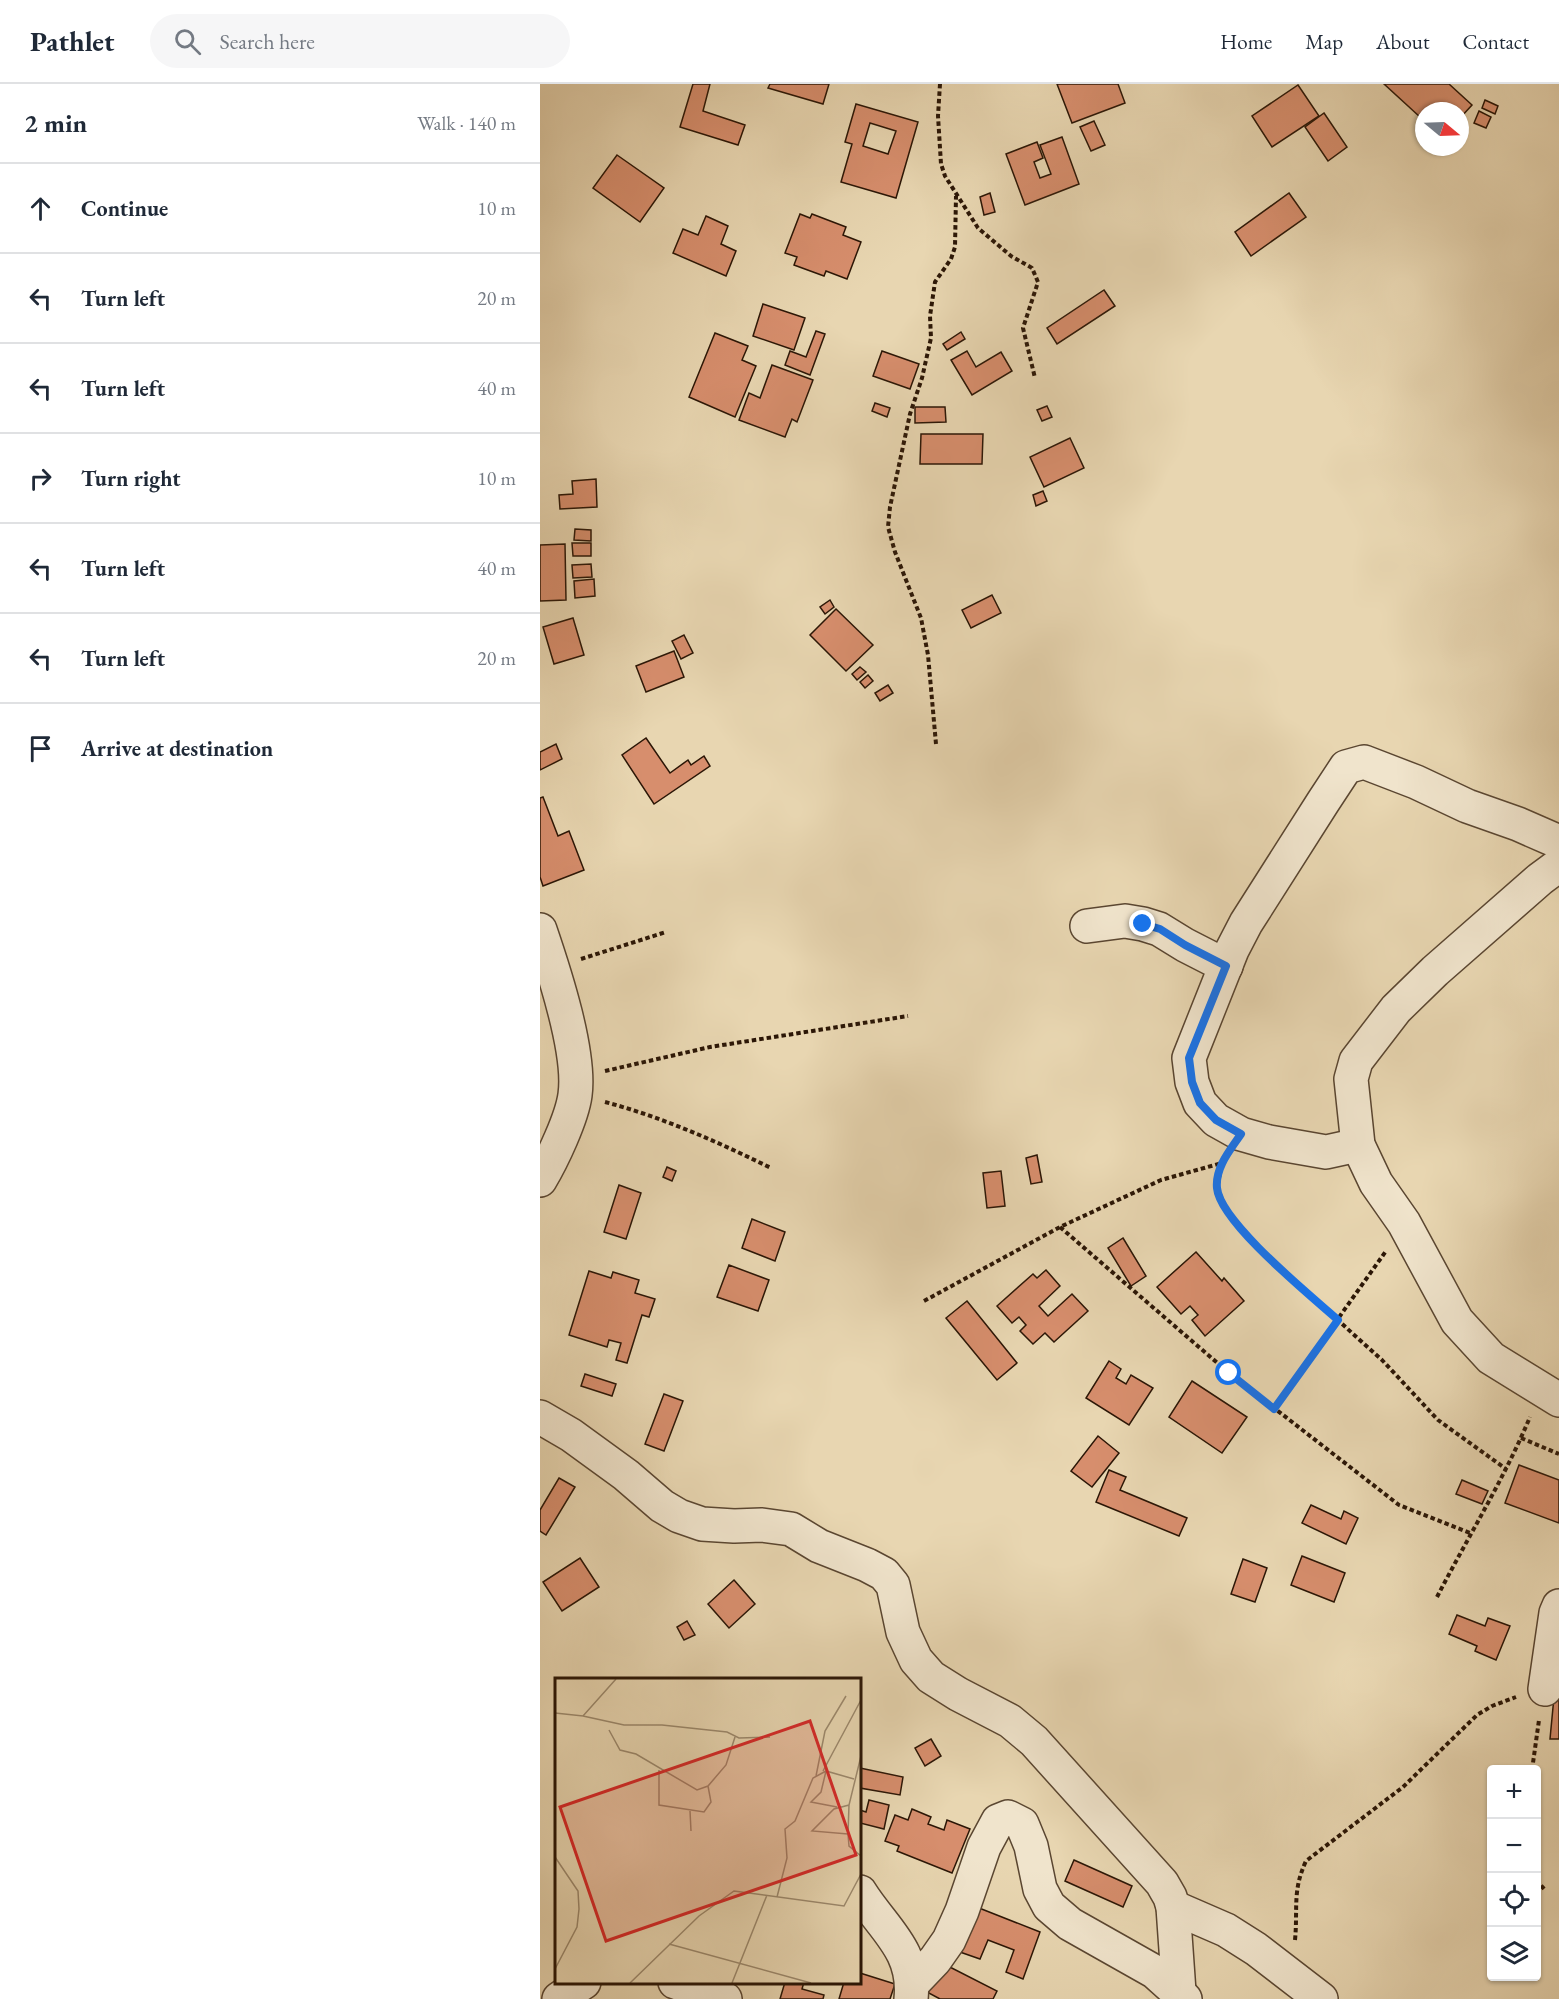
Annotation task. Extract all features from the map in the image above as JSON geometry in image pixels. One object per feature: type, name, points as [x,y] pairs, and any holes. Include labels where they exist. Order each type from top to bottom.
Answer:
[{"type":"street","points":[[1358,1145],[1326,1152],[1269,1142],[1241,1134],[1216,1120],[1200,1103],[1192,1082],[1189,1058],[1245,923],[1346,767],[1364,762],[1559,842]]},
{"type":"street","points":[[1550,1395],[1491,1358],[1457,1321],[1404,1223],[1376,1183],[1358,1145],[1351,1078],[1356,1061],[1396,1009],[1435,971],[1559,865]]},
{"type":"street","points":[[1087,926],[1125,921],[1143,924],[1160,929],[1226,966]]},
{"type":"street","points":[[540,930],[551,961],[571,1040],[575,1087],[564,1128],[540,1180]]},
{"type":"street","points":[[540,1417],[571,1435],[626,1475],[662,1506],[679,1516],[702,1524],[762,1525],[791,1529],[819,1546],[884,1574],[893,1585],[903,1632],[916,1660],[931,1677],[958,1694],[1010,1720],[1034,1741],[1162,1883],[1173,1907],[1175,1954],[1190,1997]]},
{"type":"street","points":[[1545,1689],[1559,1606]]},
{"type":"street","points":[[912,1991],[949,1940],[962,1911],[984,1847],[998,1821],[1008,1817],[1022,1824],[1031,1846],[1040,1889],[1049,1906],[1070,1924],[1155,1972],[1190,1997]]},
{"type":"street","points":[[861,1893],[904,1953],[912,1991]]},
{"type":"street","points":[[1173,1907],[1226,1930],[1321,1999]]},
{"type":"street","points":[[559,1999],[582,1984]]},
{"type":"path","points":[[940,84],[938,116],[941,164],[956,196],[978,228],[1011,256],[1032,268],[1038,282],[1023,328],[1035,378]]},
{"type":"path","points":[[936,744],[928,655],[921,618],[895,552],[888,527],[890,507],[910,414],[922,378],[931,338],[930,316],[935,282],[951,259],[955,247],[956,196]]},
{"type":"path","points":[[551,961],[585,958],[666,932]]},
{"type":"path","points":[[575,1087],[710,1047],[908,1016]]},
{"type":"path","points":[[575,1087],[736,1151],[771,1168]]},
{"type":"path","points":[[1241,1134],[1222,1162],[1217,1188],[1230,1217],[1269,1258],[1382,1360],[1438,1420],[1506,1469]]},
{"type":"path","points":[[924,1301],[1060,1227],[1161,1180],[1222,1162]]},
{"type":"path","points":[[1274,1409],[1404,1223]]},
{"type":"path","points":[[1060,1227],[1274,1409],[1399,1505],[1470,1533]]},
{"type":"path","points":[[1437,1597],[1521,1438],[1550,1395]]},
{"type":"path","points":[[1521,1438],[1559,1454]]},
{"type":"path","points":[[1291,1975],[1296,1926],[1295,1898],[1299,1877],[1306,1861],[1403,1787],[1478,1716],[1492,1706],[1511,1698],[1545,1689],[1533,1765]]},
{"type":"path","points":[[1541,1886],[1546,1891]]},
{"type":"building","points":[[693,84],[710,84],[703,111],[745,125],[738,145],[680,127]]},
{"type":"building","points":[[770,84],[829,84],[823,104],[768,88]]},
{"type":"building","points":[[1057,84],[1118,84],[1125,103],[1072,123]]},
{"type":"building","points":[[1384,84],[1449,84],[1469,102],[1415,102],[1415,112]]},
{"type":"building","points":[[1298,85],[1319,116],[1272,147],[1252,116]]},
{"type":"building","points":[[1485,100],[1498,106],[1495,114],[1482,108]]},
{"type":"building","points":[[856,104],[918,122],[896,198],[841,182],[852,144],[845,142]],"holes":[[[870,123],[896,131],[888,154],[863,146]]]},
{"type":"building","points":[[1479,111],[1491,117],[1486,128],[1474,123]]},
{"type":"building","points":[[1324,113],[1347,147],[1328,161],[1305,127]]},
{"type":"building","points":[[1094,121],[1105,145],[1091,151],[1080,127]]},
{"type":"building","points":[[1062,137],[1079,184],[1025,205],[1006,154],[1037,142],[1043,158],[1034,162],[1040,178],[1051,174],[1040,145]]},
{"type":"building","points":[[617,155],[664,188],[640,222],[593,188]]},
{"type":"building","points":[[990,193],[995,212],[984,215],[980,197]]},
{"type":"building","points":[[1289,193],[1306,217],[1251,256],[1235,232]]},
{"type":"building","points":[[800,214],[810,218],[812,214],[846,227],[843,235],[861,242],[847,279],[826,271],[824,276],[794,265],[797,257],[785,253]]},
{"type":"building","points":[[706,216],[728,226],[721,244],[736,251],[726,276],[673,253],[683,229],[698,235]]},
{"type":"building","points":[[1104,290],[1115,306],[1057,344],[1047,328]]},
{"type":"building","points":[[763,304],[805,318],[794,350],[753,336]]},
{"type":"building","points":[[816,331],[825,334],[810,375],[785,365],[790,351],[806,357]]},
{"type":"building","points":[[961,332],[965,339],[947,350],[943,344]]},
{"type":"building","points":[[715,333],[748,346],[742,360],[756,366],[735,417],[689,397]]},
{"type":"building","points":[[882,351],[919,364],[910,389],[873,376]]},
{"type":"building","points":[[967,351],[976,367],[1001,352],[1012,371],[972,395],[951,360]]},
{"type":"building","points":[[772,365],[813,380],[797,422],[792,419],[785,437],[739,420],[749,393],[760,398]]},
{"type":"building","points":[[875,403],[890,408],[887,417],[872,411]]},
{"type":"building","points":[[1047,406],[1052,417],[1042,421],[1037,410]]},
{"type":"building","points":[[915,407],[945,407],[946,422],[915,423]]},
{"type":"building","points":[[921,434],[983,434],[982,464],[920,464]]},
{"type":"building","points":[[1070,438],[1084,468],[1044,487],[1030,457]]},
{"type":"building","points":[[596,479],[597,507],[560,509],[559,495],[573,494],[572,481]]},
{"type":"building","points":[[1043,491],[1047,501],[1036,506],[1033,495]]},
{"type":"building","points":[[575,529],[591,530],[591,541],[574,540]]},
{"type":"building","points":[[572,543],[591,543],[591,556],[573,556]]},
{"type":"building","points":[[565,544],[566,600],[540,601],[540,545]]},
{"type":"building","points":[[591,564],[592,577],[573,578],[572,565]]},
{"type":"building","points":[[594,579],[595,596],[575,598],[574,581]]},
{"type":"building","points":[[992,595],[1001,613],[971,628],[962,610]]},
{"type":"building","points":[[830,600],[834,607],[825,614],[820,607]]},
{"type":"building","points":[[836,609],[873,645],[846,671],[810,635]]},
{"type":"building","points":[[573,618],[584,655],[554,664],[543,627]]},
{"type":"building","points":[[684,635],[693,653],[681,659],[672,641]]},
{"type":"building","points":[[674,651],[684,677],[646,692],[636,666]]},
{"type":"building","points":[[860,667],[866,672],[857,680],[852,674]]},
{"type":"building","points":[[868,675],[873,681],[865,688],[860,682]]},
{"type":"building","points":[[888,685],[893,693],[880,701],[875,693]]},
{"type":"building","points":[[646,738],[670,773],[688,760],[691,765],[704,756],[710,766],[654,804],[622,755]]},
{"type":"building","points":[[556,744],[562,759],[540,770],[540,752]]},
{"type":"building","points":[[543,797],[558,836],[569,831],[584,870],[543,886],[540,877],[540,798]]},
{"type":"building","points":[[1037,1155],[1042,1182],[1031,1184],[1026,1158]]},
{"type":"building","points":[[667,1167],[676,1171],[672,1181],[663,1177]]},
{"type":"building","points":[[1001,1171],[1005,1206],[987,1208],[983,1173]]},
{"type":"building","points":[[619,1185],[641,1193],[626,1239],[604,1232]]},
{"type":"building","points":[[752,1219],[785,1232],[775,1261],[742,1248]]},
{"type":"building","points":[[1123,1238],[1146,1276],[1131,1286],[1108,1248]]},
{"type":"building","points":[[1196,1252],[1222,1281],[1224,1278],[1244,1301],[1205,1336],[1192,1320],[1198,1315],[1190,1306],[1181,1314],[1157,1287]]},
{"type":"building","points":[[729,1265],[769,1280],[758,1311],[717,1297]]},
{"type":"building","points":[[1046,1270],[1060,1286],[1039,1306],[1048,1316],[1072,1294],[1088,1311],[1054,1342],[1045,1333],[1033,1344],[1020,1331],[1026,1325],[1019,1317],[1012,1323],[997,1306],[1033,1274],[1037,1278]]},
{"type":"building","points":[[589,1271],[611,1278],[613,1272],[639,1280],[635,1293],[655,1299],[649,1317],[642,1315],[627,1363],[616,1360],[621,1343],[609,1340],[607,1347],[569,1335]]},
{"type":"building","points":[[967,1301],[1017,1363],[997,1380],[946,1318]]},
{"type":"building","points":[[1109,1361],[1121,1369],[1116,1378],[1126,1384],[1131,1375],[1153,1388],[1129,1425],[1086,1398]]},
{"type":"building","points":[[585,1374],[616,1384],[612,1396],[581,1386]]},
{"type":"building","points":[[1192,1381],[1247,1417],[1222,1453],[1169,1417]]},
{"type":"building","points":[[664,1394],[683,1401],[664,1451],[645,1444]]},
{"type":"building","points":[[1098,1436],[1119,1453],[1092,1487],[1071,1471]]},
{"type":"building","points":[[1519,1465],[1559,1480],[1559,1523],[1505,1503]]},
{"type":"building","points":[[1109,1470],[1126,1477],[1120,1490],[1187,1518],[1179,1536],[1096,1502]]},
{"type":"building","points":[[559,1478],[575,1487],[546,1535],[540,1531],[540,1510]]},
{"type":"building","points":[[1462,1480],[1488,1491],[1482,1504],[1456,1494]]},
{"type":"building","points":[[1311,1505],[1341,1519],[1344,1511],[1358,1518],[1346,1544],[1302,1523]]},
{"type":"building","points":[[1302,1556],[1345,1573],[1334,1602],[1291,1585]]},
{"type":"building","points":[[580,1558],[599,1587],[562,1611],[543,1582]]},
{"type":"building","points":[[1243,1559],[1267,1568],[1255,1602],[1231,1594]]},
{"type":"building","points":[[734,1580],[755,1604],[729,1628],[708,1604]]},
{"type":"building","points":[[1457,1615],[1485,1626],[1488,1618],[1510,1626],[1496,1660],[1475,1651],[1477,1646],[1449,1634]]},
{"type":"building","points":[[687,1621],[695,1635],[684,1640],[677,1627]]},
{"type":"building","points":[[1554,1697],[1559,1698],[1559,1739],[1550,1739]]},
{"type":"building","points":[[931,1739],[941,1756],[925,1766],[915,1748]]},
{"type":"building","points":[[861,1768],[903,1777],[900,1795],[861,1788]]},
{"type":"building","points":[[869,1800],[889,1805],[884,1829],[861,1823],[861,1810],[866,1812]]},
{"type":"building","points":[[912,1809],[931,1817],[928,1824],[944,1830],[947,1820],[970,1829],[952,1873],[897,1851],[899,1846],[885,1841],[895,1815],[908,1820]]},
{"type":"building","points":[[1074,1860],[1132,1886],[1123,1907],[1065,1881]]},
{"type":"building","points":[[974,1906],[1040,1932],[1023,1979],[1006,1972],[1014,1950],[988,1940],[980,1959],[957,1951]]},
{"type":"building","points":[[940,1962],[997,1991],[993,1999],[940,1999],[925,1991]]},
{"type":"building","points":[[861,1973],[895,1984],[890,1999],[839,1999],[843,1984],[861,1984]]},
{"type":"building","points":[[784,1984],[803,1984],[802,1989],[824,1995],[823,1999],[780,1999]]},
{"type":"route","points":[[1143,924],[1160,929],[1226,966],[1189,1058],[1192,1082],[1200,1103],[1216,1120],[1241,1134],[1222,1162],[1217,1188],[1230,1217],[1269,1258],[1338,1320],[1274,1409],[1229,1373]]}]
